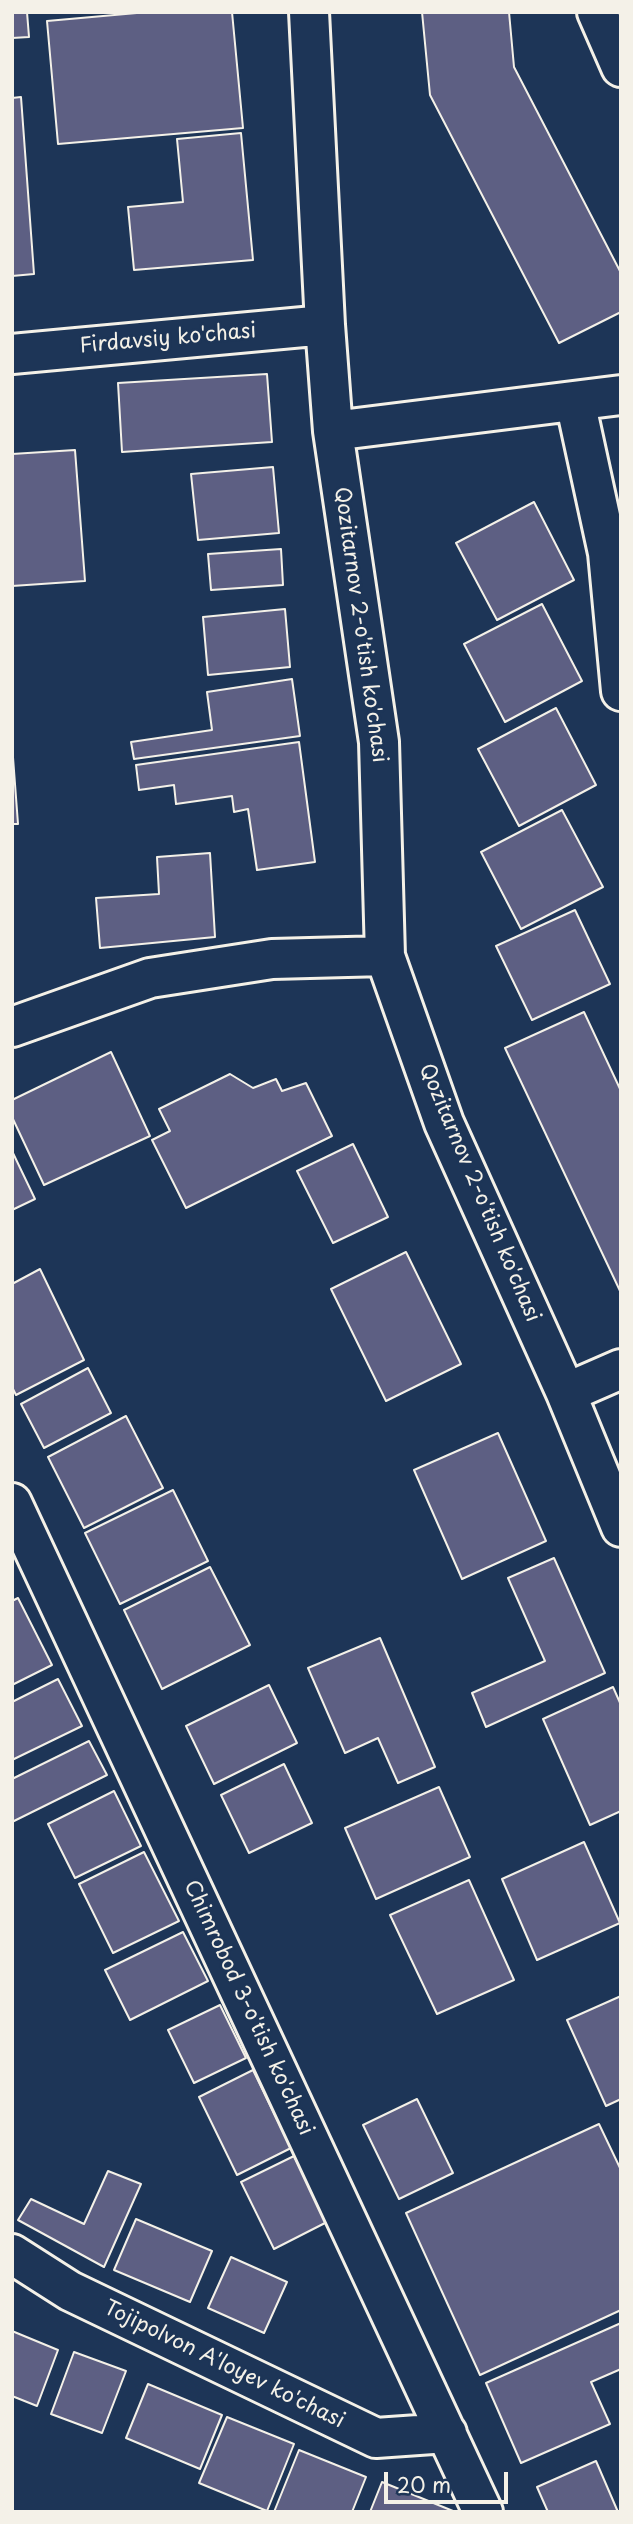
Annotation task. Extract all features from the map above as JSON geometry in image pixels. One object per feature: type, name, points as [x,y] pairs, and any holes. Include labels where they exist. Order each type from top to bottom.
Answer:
[{"type":"street","name":"Qozitarnov 2-o'tish ko'chasi","points":[[309,12],[333,431],[379,742],[385,956],[444,1123],[566,1393],[621,1527]]},
{"type":"street","points":[[597,12],[621,67]]},
{"type":"street","name":"Firdavsiy ko'chasi","points":[[12,354],[325,325]]},
{"type":"street","points":[[333,431],[621,395]]},
{"type":"street","points":[[575,401],[608,553],[621,691]]},
{"type":"street","points":[[12,1027],[149,978],[272,959],[385,956]]},
{"type":"street","points":[[566,1393],[621,1369]]},
{"type":"street","name":"Chimrobod 3-o'tish ko'chasi","points":[[16,1520],[483,2512]]},
{"type":"street","name":"Tojipolvon A'loyev ko'chasi","points":[[12,2254],[69,2291],[376,2438],[447,2433]]},
{"type":"building","points":[[12,12],[27,12],[29,37],[12,38]]},
{"type":"building","points":[[148,12],[232,12],[243,128],[58,144],[47,21]]},
{"type":"building","points":[[422,12],[509,12],[514,67],[621,273],[621,312],[559,343],[430,95]]},
{"type":"building","points":[[21,97],[34,274],[12,276],[12,98]]},
{"type":"building","points":[[241,133],[253,260],[134,270],[128,207],[183,202],[177,139]]},
{"type":"building","points":[[267,374],[272,442],[122,452],[118,383]]},
{"type":"building","points":[[75,450],[85,581],[12,586],[12,454]]},
{"type":"building","points":[[273,467],[279,533],[198,540],[191,474]]},
{"type":"building","points":[[534,502],[574,580],[497,620],[456,543]]},
{"type":"building","points":[[281,549],[283,585],[211,590],[208,554]]},
{"type":"building","points":[[542,604],[582,681],[505,722],[464,644]]},
{"type":"building","points":[[285,609],[290,667],[208,675],[203,617]]},
{"type":"building","points":[[292,679],[300,736],[134,759],[131,742],[212,730],[207,692]]},
{"type":"building","points":[[556,708],[596,785],[519,826],[478,749]]},
{"type":"building","points":[[299,742],[315,862],[257,870],[248,809],[234,812],[232,796],[176,804],[174,785],[139,790],[136,765]]},
{"type":"building","points":[[12,744],[18,824],[12,824]]},
{"type":"building","points":[[562,810],[603,887],[521,929],[481,852]]},
{"type":"building","points":[[210,853],[215,937],[100,948],[96,898],[159,894],[157,857]]},
{"type":"building","points":[[575,910],[610,984],[532,1020],[496,946]]},
{"type":"building","points":[[584,1012],[621,1091],[621,1293],[505,1048]]},
{"type":"building","points":[[111,1052],[150,1136],[44,1185],[12,1117],[12,1100]]},
{"type":"building","points":[[230,1074],[253,1088],[276,1079],[282,1091],[306,1083],[332,1136],[186,1208],[152,1140],[170,1131],[159,1109]]},
{"type":"building","points":[[353,1144],[388,1217],[333,1243],[297,1171]]},
{"type":"building","points":[[12,1151],[35,1199],[12,1210]]},
{"type":"building","points":[[406,1252],[461,1364],[386,1401],[331,1289]]},
{"type":"building","points":[[40,1269],[84,1360],[16,1395],[12,1387],[12,1284]]},
{"type":"building","points":[[88,1368],[111,1413],[44,1448],[21,1404]]},
{"type":"building","points":[[126,1416],[163,1488],[84,1528],[48,1457]]},
{"type":"building","points":[[498,1433],[546,1541],[462,1579],[414,1470]]},
{"type":"building","points":[[173,1490],[208,1561],[120,1604],[85,1533]]},
{"type":"building","points":[[554,1558],[605,1673],[486,1727],[472,1693],[545,1661],[508,1578]]},
{"type":"building","points":[[210,1567],[250,1645],[162,1689],[124,1610]]},
{"type":"building","points":[[18,1598],[52,1665],[12,1685],[12,1601]]},
{"type":"building","points":[[380,1638],[435,1767],[398,1783],[378,1738],[345,1753],[308,1668]]},
{"type":"building","points":[[58,1679],[82,1726],[12,1760],[12,1702]]},
{"type":"building","points":[[269,1685],[297,1743],[214,1784],[186,1726]]},
{"type":"building","points":[[613,1687],[621,1705],[621,1811],[590,1825],[543,1719]]},
{"type":"building","points":[[89,1741],[107,1775],[12,1822],[12,1779]]},
{"type":"building","points":[[284,1764],[312,1823],[249,1853],[221,1795]]},
{"type":"building","points":[[439,1787],[470,1857],[376,1899],[345,1828]]},
{"type":"building","points":[[114,1791],[141,1846],[75,1878],[48,1824]]},
{"type":"building","points":[[584,1842],[620,1923],[537,1960],[502,1879]]},
{"type":"building","points":[[144,1852],[179,1921],[113,1953],[79,1884]]},
{"type":"building","points":[[469,1880],[514,1980],[437,2014],[390,1915]]},
{"type":"building","points":[[183,1932],[208,1981],[130,2020],[105,1970]]},
{"type":"building","points":[[621,1996],[621,2099],[606,2106],[567,2020]]},
{"type":"building","points":[[220,2005],[246,2058],[194,2083],[168,2030]]},
{"type":"building","points":[[253,2070],[291,2148],[237,2175],[199,2097]]},
{"type":"building","points":[[417,2099],[453,2173],[399,2199],[363,2125]]},
{"type":"building","points":[[599,2124],[621,2170],[621,2310],[480,2375],[406,2213]]},
{"type":"building","points":[[294,2156],[327,2222],[274,2249],[241,2182]]},
{"type":"building","points":[[108,2171],[141,2184],[104,2267],[18,2220],[31,2199],[84,2224]]},
{"type":"building","points":[[136,2219],[212,2251],[190,2302],[114,2270]]},
{"type":"building","points":[[231,2257],[287,2282],[264,2333],[208,2308]]},
{"type":"building","points":[[621,2323],[621,2369],[591,2382],[610,2424],[521,2463],[486,2383]]},
{"type":"building","points":[[12,2331],[58,2350],[37,2406],[12,2396]]},
{"type":"building","points":[[74,2352],[126,2371],[102,2433],[51,2414]]},
{"type":"building","points":[[148,2384],[222,2415],[200,2469],[126,2438]]},
{"type":"building","points":[[227,2417],[294,2444],[267,2511],[199,2483]]},
{"type":"building","points":[[299,2450],[366,2477],[352,2512],[274,2512]]},
{"type":"building","points":[[596,2461],[618,2512],[548,2512],[537,2487]]},
{"type":"building","points":[[382,2482],[453,2511],[370,2512]]}]
